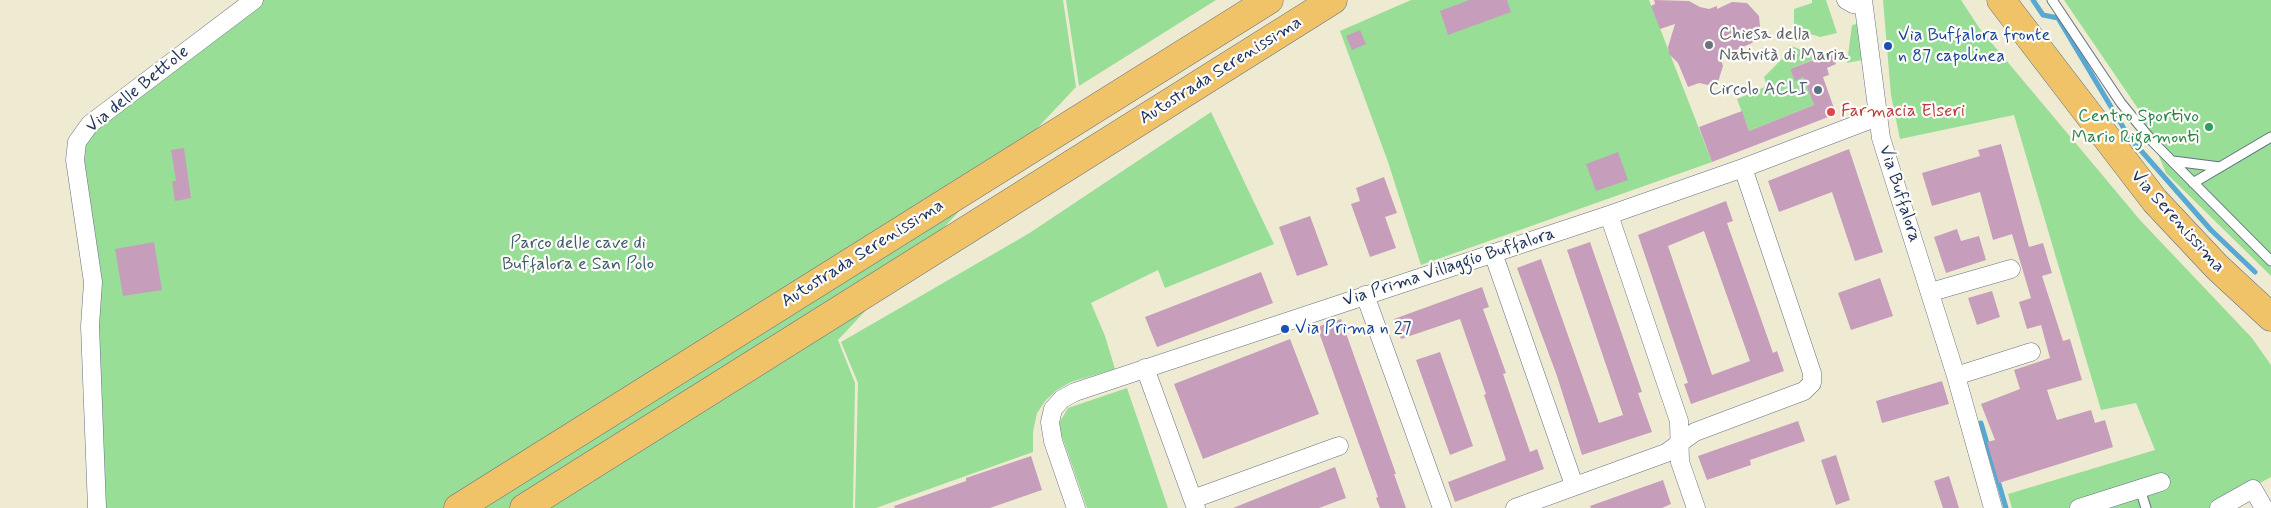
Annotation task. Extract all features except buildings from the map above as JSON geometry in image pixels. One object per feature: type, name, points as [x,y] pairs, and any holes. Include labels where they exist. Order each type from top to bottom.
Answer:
[{"type":"main road","name":"Autostrada Serenissima","points":[[458,508],[1269,0]]},
{"type":"main road","name":"Autostrada Serenissima","points":[[524,508],[1333,0]]},
{"type":"main road","name":"Via Serenissima","points":[[2000,0],[2154,201],[2217,267],[2261,303]]},
{"type":"street","name":"Via delle Bettole","points":[[97,508],[90,326],[93,282],[75,160],[77,142],[90,124],[254,0]]},
{"type":"street","name":"Via Buffalora","points":[[1846,0],[1852,4],[1863,2],[1881,138],[1956,376],[1993,508]]},
{"type":"street","name":"Via Prima Villaggio Buffalora","points":[[1076,508],[1053,441],[1050,422],[1053,410],[1062,399],[1075,392],[1493,254],[1743,168],[1877,117]]},
{"type":"street","points":[[1515,508],[1574,485],[1666,454],[1695,432],[1804,390],[1812,384],[1812,373],[1743,168]]},
{"type":"street","points":[[1609,214],[1679,421],[1680,462],[1696,508]]},
{"type":"street","points":[[1493,254],[1574,485]]},
{"type":"street","points":[[1930,292],[2011,269]]},
{"type":"street","points":[[1365,295],[1442,508]]},
{"type":"street","points":[[1956,376],[2031,352]]},
{"type":"street","points":[[1145,368],[1195,503],[1339,446]]},
{"type":"street","points":[[2080,508],[2161,482]]},
{"type":"street","points":[[2219,508],[2253,489],[2264,508]]},
{"type":"lane","points":[[2052,0],[2121,103],[2193,183],[2271,261]]},
{"type":"lane","points":[[2193,183],[2271,137]]},
{"type":"lane","points":[[2173,161],[2220,168]]},
{"type":"lane","points":[[2140,489],[2146,508]]},
{"type":"green space","name":"Parco delle cave di Buffalora e San Polo","points":[[262,0],[1063,0],[1076,87],[838,340],[855,383],[853,508],[102,508],[80,143],[91,127]]},
{"type":"green space","points":[[1066,0],[1216,0],[1079,86]]},
{"type":"green space","points":[[1411,0],[1649,0],[1712,162],[1421,265],[1388,162],[1340,31]]},
{"type":"green space","points":[[1812,0],[1826,0],[1837,33],[1820,37],[1794,29],[1794,9],[1812,3]]},
{"type":"green space","points":[[1883,0],[1961,0],[1980,29],[2140,220],[2252,338],[2271,365],[2271,477],[2214,508],[2012,508],[2008,494],[2155,450],[2136,403],[2101,410],[2014,115],[1900,139],[1891,95]]},
{"type":"green space","name":"Centro Sportivo Mario Rigamonti","points":[[2064,0],[2271,0],[2271,276],[2166,173],[2141,113]]},
{"type":"green space","points":[[1857,24],[1862,60],[1847,63],[1852,25]]},
{"type":"green space","points":[[1789,45],[1819,57],[1790,69],[1795,80],[1803,77],[1814,105],[1749,131],[1737,99],[1767,86],[1764,77],[1783,58]]},
{"type":"green space","points":[[1211,112],[1274,244],[1165,288],[1158,270],[1091,303],[1105,336],[1115,369],[1071,382],[1057,390],[1046,400],[1037,413],[1033,432],[1033,452],[876,508],[855,508],[858,383],[841,342],[1028,234]]},
{"type":"green space","points":[[1127,388],[1168,508],[1087,508],[1058,425],[1068,408]]},
{"type":"waterway","points":[[2033,0],[2043,15],[2058,18],[2129,137],[2211,230],[2255,272]]},
{"type":"waterway","points":[[1981,423],[2006,508]]},
{"type":"place","name":"Chiesa della Natività di Maria","points":[[1709,45]]},
{"type":"place","name":"Via Buffalora fronte n 87 capolinea","points":[[1888,46]]},
{"type":"place","name":"Circolo ACLI","points":[[1818,90]]},
{"type":"place","name":"Farmacia Elseri","points":[[1831,112]]},
{"type":"place","name":"Centro Sportivo Mario Rigamonti","points":[[2209,127]]},
{"type":"place","name":"Via Prima n 27","points":[[1285,329]]}]
